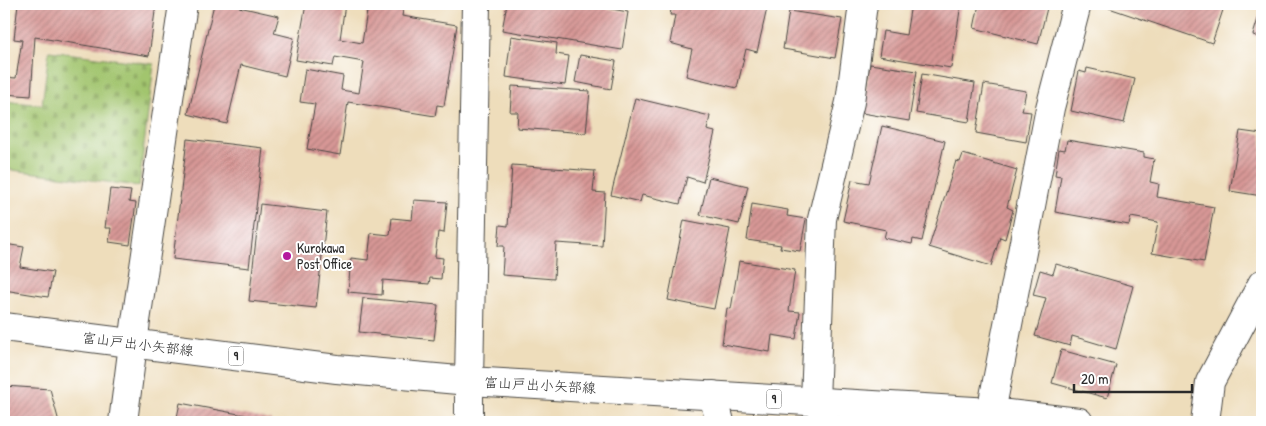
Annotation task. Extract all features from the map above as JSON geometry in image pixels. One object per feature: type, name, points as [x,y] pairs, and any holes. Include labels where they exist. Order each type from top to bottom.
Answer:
[{"type":"main road","points":[[123,422],[183,4]]},
{"type":"main road","points":[[470,422],[469,381],[476,4]]},
{"type":"main road","points":[[815,401],[822,219],[850,102],[863,4]]},
{"type":"main road","points":[[991,412],[1050,108],[1077,4]]},
{"type":"main road","points":[[1205,422],[1210,382],[1262,284]]},
{"type":"main road","name":"富山戸出小矢部線","points":[[4,327],[337,369],[469,381],[991,412],[1079,422]]},
{"type":"main road","points":[[713,395],[720,422]]},
{"type":"green space","points":[[49,51],[154,64],[139,186],[4,169],[4,101],[42,105]]},
{"type":"building","points":[[18,4],[156,4],[149,56],[35,37],[31,96],[4,94],[4,77],[16,78],[22,40],[14,39]]},
{"type":"building","points":[[214,4],[240,4],[239,7],[279,16],[274,33],[294,38],[285,76],[241,65],[227,124],[188,114]]},
{"type":"building","points":[[306,4],[345,4],[340,39],[362,43],[368,5],[403,10],[402,16],[457,25],[444,106],[437,105],[435,116],[348,102],[340,155],[307,149],[315,104],[300,102],[305,69],[343,76],[341,90],[359,93],[364,62],[335,57],[333,66],[296,60]]},
{"type":"building","points":[[507,4],[601,4],[601,7],[628,12],[622,50],[502,30]]},
{"type":"building","points":[[672,4],[768,4],[757,52],[746,49],[737,88],[686,76],[692,49],[670,43],[675,15],[670,15]]},
{"type":"building","points":[[911,4],[961,4],[951,68],[879,56],[883,31],[906,35]]},
{"type":"building","points":[[979,4],[1048,4],[1038,44],[974,28]]},
{"type":"building","points":[[1110,4],[1225,4],[1212,43],[1109,8]]},
{"type":"building","points":[[1262,6],[1262,38],[1253,35]]},
{"type":"building","points":[[789,11],[842,19],[835,58],[783,49]]},
{"type":"building","points":[[511,36],[557,43],[556,54],[569,56],[565,85],[506,77]]},
{"type":"building","points":[[580,55],[616,61],[611,89],[575,82]]},
{"type":"building","points":[[870,64],[917,71],[909,121],[862,113]]},
{"type":"building","points":[[1087,68],[1135,79],[1124,123],[1071,111],[1079,71],[1086,73]]},
{"type":"building","points":[[922,74],[975,83],[969,122],[916,113]]},
{"type":"building","points":[[984,84],[1026,91],[1022,111],[1031,112],[1026,142],[976,133]]},
{"type":"building","points":[[512,86],[590,91],[586,133],[517,128],[518,112],[510,112]]},
{"type":"building","points":[[635,98],[710,116],[707,130],[715,132],[703,182],[687,177],[680,204],[642,195],[640,202],[611,195]]},
{"type":"building","points":[[882,126],[945,141],[922,241],[913,239],[912,244],[884,238],[886,230],[843,221],[852,180],[869,183]]},
{"type":"building","points":[[1240,131],[1262,134],[1262,196],[1230,191]]},
{"type":"building","points":[[187,139],[263,148],[249,268],[173,259]]},
{"type":"building","points":[[1067,140],[1144,153],[1144,157],[1154,159],[1150,182],[1159,184],[1157,197],[1214,207],[1204,262],[1152,253],[1158,222],[1131,217],[1129,225],[1055,212],[1061,176],[1055,175],[1059,149],[1065,150]]},
{"type":"building","points":[[963,154],[1017,170],[1007,207],[1013,210],[1005,239],[1000,237],[991,266],[929,247],[956,161],[960,162]]},
{"type":"building","points":[[512,165],[595,171],[593,192],[605,193],[602,246],[556,243],[554,279],[502,275],[504,246],[498,246],[500,225],[508,226]]},
{"type":"building","points":[[709,177],[748,186],[739,224],[700,215]]},
{"type":"building","points":[[110,189],[131,191],[129,202],[136,203],[130,245],[109,242],[111,228],[105,228]]},
{"type":"building","points":[[414,200],[447,202],[444,233],[438,232],[435,257],[443,258],[441,279],[430,278],[429,284],[383,280],[382,295],[348,292],[351,258],[368,260],[371,233],[390,235],[392,218],[412,220]]},
{"type":"building","points":[[260,204],[327,212],[316,308],[249,301]]},
{"type":"building","points":[[752,204],[788,210],[787,216],[806,219],[800,251],[780,248],[781,245],[747,240]]},
{"type":"building","points":[[684,220],[730,229],[714,309],[668,300]]},
{"type":"building","points":[[4,244],[24,247],[20,267],[53,272],[48,297],[4,290]]},
{"type":"building","points":[[739,261],[795,270],[789,311],[800,312],[796,339],[772,335],[770,352],[722,344],[727,308],[731,309]]},
{"type":"building","points":[[1056,264],[1133,286],[1116,349],[1072,336],[1070,346],[1035,336],[1046,298],[1033,295],[1040,270],[1053,274]]},
{"type":"building","points":[[363,298],[438,305],[434,340],[359,332]]},
{"type":"building","points":[[1061,350],[1116,365],[1107,398],[1052,383]]},
{"type":"building","points":[[4,386],[50,389],[59,422],[4,422]]},
{"type":"building","points":[[180,403],[271,420],[271,422],[176,422]]},
{"type":"place","name":"Kurokawa Post Office","points":[[287,256]]}]
